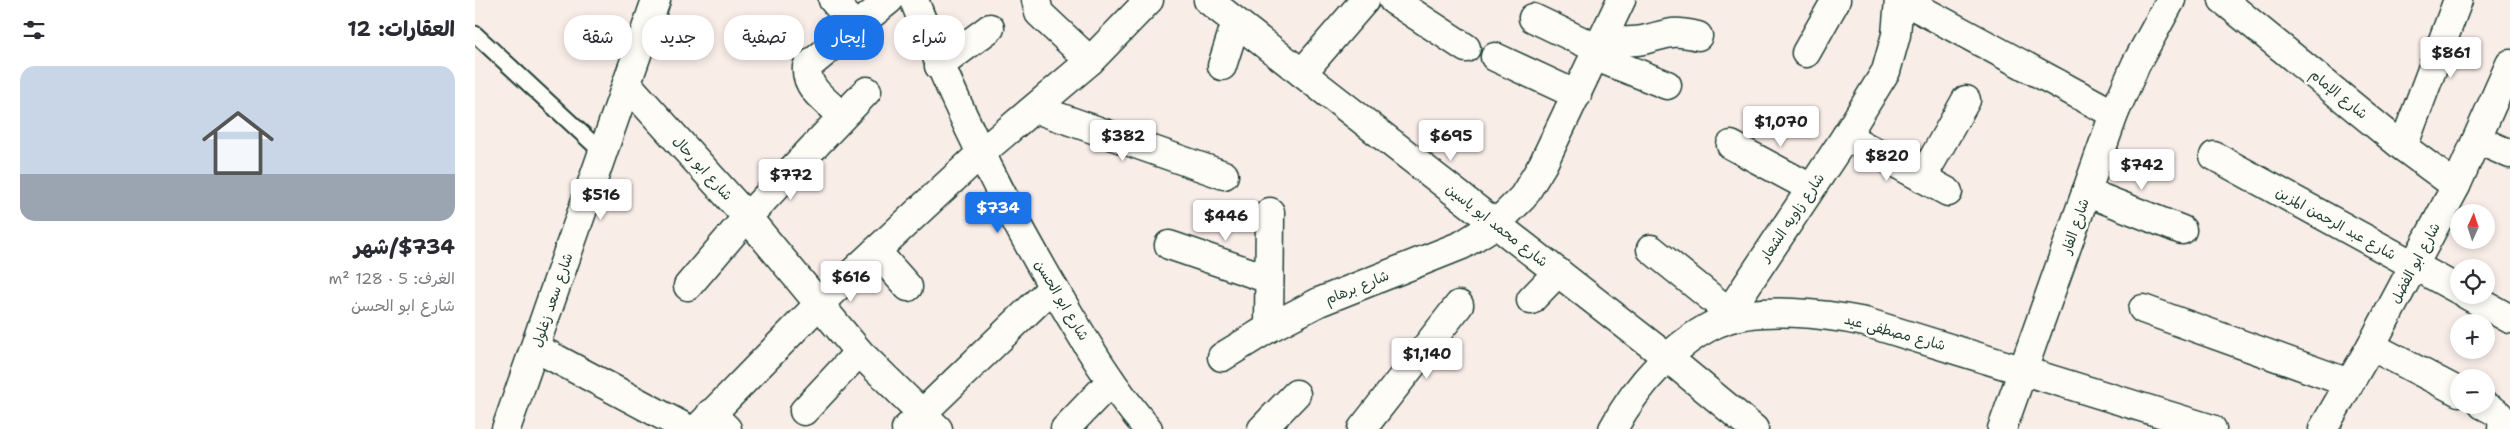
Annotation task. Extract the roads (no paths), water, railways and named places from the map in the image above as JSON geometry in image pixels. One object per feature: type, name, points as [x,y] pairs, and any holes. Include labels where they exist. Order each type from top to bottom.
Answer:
[{"type":"street","name":"شارع سعد زغلول","points":[[507,429],[656,0]]},
{"type":"street","points":[[833,0],[846,15]]},
{"type":"street","points":[[869,15],[889,0]]},
{"type":"street","name":"شارع ابو الحسن","points":[[915,0],[939,66],[980,154],[1053,287],[1111,381],[1148,429]]},
{"type":"street","points":[[1036,0],[1039,13],[1091,61]]},
{"type":"street","points":[[711,424],[819,304],[980,154],[1091,61],[1149,0]]},
{"type":"street","name":"شارع محمد ابو ياسين","points":[[1208,0],[1668,358],[1755,429]]},
{"type":"street","points":[[1302,73],[1365,0]]},
{"type":"street","points":[[1393,0],[1466,48]]},
{"type":"street","name":"شارع برهام","points":[[1222,357],[1269,328],[1319,302],[1462,245],[1496,224],[1523,197],[1543,164],[1621,0]]},
{"type":"street","points":[[1806,53],[1836,0]]},
{"type":"street","name":"شارع زاويه الشعار","points":[[1726,316],[1846,136],[1885,71],[1896,35],[1899,0]]},
{"type":"street","points":[[1903,0],[2114,114]]},
{"type":"street","name":"شارع الفار","points":[[2002,429],[2025,370],[2114,114],[2136,64],[2171,0]]},
{"type":"street","points":[[2403,147],[2458,0]]},
{"type":"street","name":"شارع الإمام","points":[[2239,5],[2403,147],[2456,186]]},
{"type":"street","points":[[1533,18],[1598,48],[1667,85]]},
{"type":"street","points":[[1222,66],[1236,22]]},
{"type":"street","points":[[939,66],[990,28]]},
{"type":"street","points":[[1598,48],[1647,39],[1663,33],[1681,32],[1698,36]]},
{"type":"street","points":[[1495,57],[1577,94]]},
{"type":"street","points":[[815,60],[807,67],[806,78],[811,87],[842,116]]},
{"type":"street","name":"شارع ابو الفضل","points":[[2329,427],[2349,383],[2371,346],[2456,186],[2510,64]]},
{"type":"street","name":"شارع ابو رحال","points":[[627,84],[747,217],[859,352],[922,424]]},
{"type":"street","points":[[689,286],[747,217],[867,91]]},
{"type":"street","points":[[1922,178],[1966,100]]},
{"type":"street","points":[[1035,109],[1224,175]]},
{"type":"street","points":[[1846,136],[1948,192]]},
{"type":"street","points":[[2478,140],[2510,154]]},
{"type":"street","points":[[1731,145],[1811,188]]},
{"type":"street","name":"شارع عبد الرحمن المزين","points":[[2214,156],[2450,285]]},
{"type":"street","points":[[2086,192],[2182,230]]},
{"type":"street","points":[[1269,328],[1270,212]]},
{"type":"street","points":[[1169,245],[1269,280]]},
{"type":"street","points":[[1651,249],[1726,316]]},
{"type":"street","points":[[876,251],[908,287]]},
{"type":"street","points":[[1531,300],[1558,272]]},
{"type":"street","points":[[922,424],[1053,287]]},
{"type":"street","points":[[2483,304],[2510,319]]},
{"type":"street","points":[[1362,429],[1459,305]]},
{"type":"street","points":[[2143,309],[2349,383]]},
{"type":"street","name":"شارع مصطفى عيد","points":[[1620,426],[1640,388],[1668,358],[1693,337],[1726,316],[1762,314],[1831,315],[1865,322],[2212,429]]},
{"type":"street","points":[[2371,346],[2450,387]]},
{"type":"street","points":[[536,348],[688,429]]},
{"type":"street","points":[[804,411],[859,352]]},
{"type":"street","points":[[1065,429],[1111,381]]},
{"type":"street","points":[[1262,429],[1296,394]]},
{"type":"street","points":[[2495,411],[2499,413],[2503,422],[2502,429]]},
{"type":"lane","points":[[475,34],[602,152]]}]
